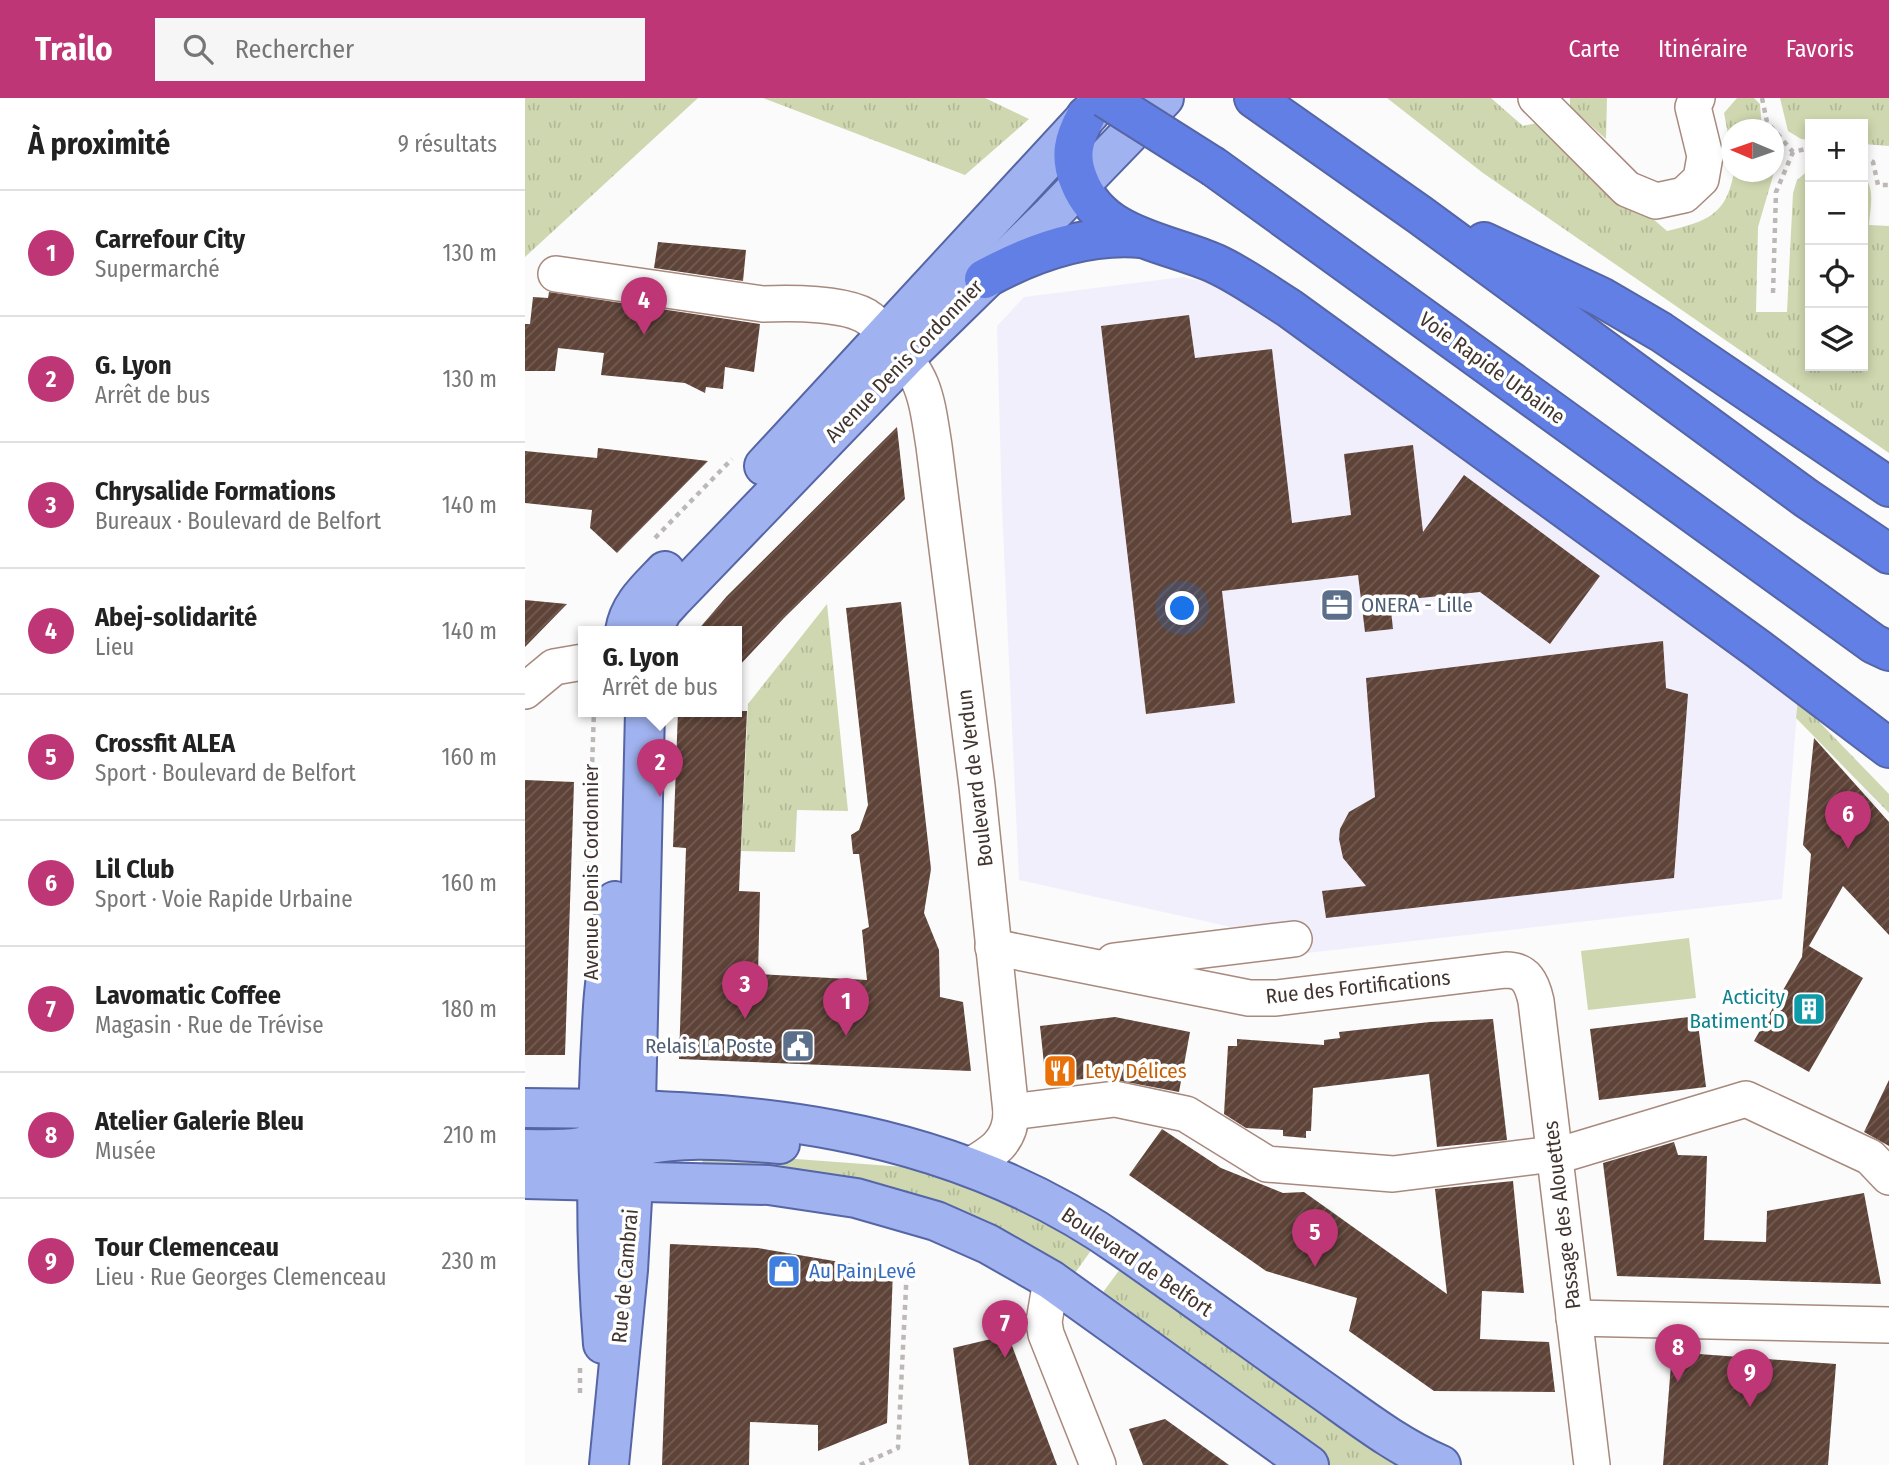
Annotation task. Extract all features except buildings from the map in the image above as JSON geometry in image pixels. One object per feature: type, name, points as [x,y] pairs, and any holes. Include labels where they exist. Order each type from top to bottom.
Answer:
[{"type":"highway","points":[[1261,103],[1420,215],[1806,498],[1889,554]]},
{"type":"highway","points":[[1099,104],[1078,131],[1072,161],[1080,185],[1093,208],[1115,225],[1143,238],[1216,264],[1289,308],[1889,748]]},
{"type":"highway","name":"Voie Rapide Urbaine","points":[[1099,104],[1214,167],[1884,652]]},
{"type":"highway","points":[[1420,215],[1545,269],[1661,332],[1889,487]]},
{"type":"highway","points":[[984,279],[1010,265],[1070,243],[1121,236],[1143,238]]},
{"type":"highway","points":[[1806,498],[1889,541]]},
{"type":"highway","points":[[1806,498],[1889,567]]},
{"type":"highway","points":[[1850,719],[1856,735],[1889,767]]},
{"type":"main road","name":"Avenue Denis Cordonnier","points":[[654,626],[662,611],[902,355],[1080,185],[1164,98]]},
{"type":"main road","name":"Avenue Denis Cordonnier","points":[[626,626],[638,599],[796,433],[902,355],[1099,104]]},
{"type":"main road","name":"Avenue Denis Cordonnier","points":[[616,1146],[605,981],[614,924],[620,717]]},
{"type":"main road","points":[[616,1146],[645,717]]},
{"type":"main road","points":[[525,1108],[616,1146],[769,1185],[856,1198],[936,1221],[988,1244],[1051,1280],[1309,1465]]},
{"type":"main road","name":"Boulevard de Belfort","points":[[616,1146],[667,1141],[776,1143],[955,1163],[1026,1191],[1083,1222],[1387,1436],[1441,1465]]},
{"type":"main road","points":[[525,1149],[616,1146]]},
{"type":"main road","points":[[525,1179],[616,1146]]},
{"type":"main road","name":"Rue de Cambrai","points":[[610,1452],[628,1270],[616,1146]]},
{"type":"street","points":[[1536,98],[1627,189],[1655,201],[1684,195],[1701,179],[1705,156],[1693,107],[1697,98]]},
{"type":"street","points":[[556,274],[764,303],[843,309],[869,318],[902,355]]},
{"type":"street","name":"Boulevard de Verdun","points":[[902,355],[925,393],[934,446],[977,786],[1011,1112],[1010,1128],[1005,1140],[955,1163]]},
{"type":"street","points":[[525,691],[554,667],[578,663]]},
{"type":"street","points":[[1089,964],[1294,939]]},
{"type":"street","name":"Rue des Fortifications","points":[[993,947],[1089,964],[1232,996],[1262,999],[1518,971]]},
{"type":"street","name":"Passage des Alouettes","points":[[1518,971],[1531,984],[1536,1001],[1592,1465]]},
{"type":"street","points":[[1011,1112],[1115,1099],[1186,1114],[1267,1164],[1393,1174],[1554,1155],[1746,1100],[1870,1157],[1889,1177]]},
{"type":"street","points":[[1051,1280],[1044,1322],[1046,1334],[1098,1465]]},
{"type":"street","points":[[1574,1318],[1889,1325]]},
{"type":"path","points":[[1762,98],[1767,122],[1793,152]]},
{"type":"path","points":[[1793,152],[1805,149]]},
{"type":"path","points":[[1773,293],[1776,192],[1793,152]]},
{"type":"path","points":[[1868,159],[1873,162],[1878,185],[1889,185]]},
{"type":"path","points":[[649,545],[742,449]]},
{"type":"path","name":"Avenue Denis Cordonnier","points":[[588,884],[594,717]]},
{"type":"path","points":[[860,1465],[898,1448],[907,1267]]},
{"type":"shaded area","name":"ONERA - Lille","points":[[1182,277],[1212,283],[1285,325],[1798,700],[1782,899],[1255,959],[1252,925],[1231,927],[1019,880],[1002,509],[997,326],[1024,297]]},
{"type":"green space","points":[[525,98],[698,98],[525,257]]},
{"type":"green space","points":[[763,98],[985,98],[1029,119],[965,175]]},
{"type":"green space","points":[[1387,98],[1491,98],[1523,126],[1542,122],[1667,231],[1704,220],[1713,214],[1726,198],[1731,182],[1771,182],[1758,227],[1756,312],[1787,312],[1793,193],[1797,180],[1805,173],[1805,371],[1868,371],[1868,183],[1871,192],[1869,225],[1889,226],[1889,453],[1483,173]]},
{"type":"green space","points":[[1570,98],[1607,98],[1606,139],[1570,107]]},
{"type":"green space","points":[[1737,98],[1754,98],[1760,104],[1761,119],[1725,119],[1724,113]]},
{"type":"green space","points":[[1780,98],[1889,98],[1889,146],[1868,144],[1868,119],[1805,119],[1805,139],[1788,131]]},
{"type":"green space","points":[[827,604],[848,811],[797,810],[795,852],[741,851],[748,704]]},
{"type":"green space","points":[[1798,700],[1889,794],[1889,813],[1796,718]]},
{"type":"green space","points":[[1689,938],[1696,998],[1588,1010],[1581,951]]},
{"type":"green space","points":[[703,1152],[918,1168],[976,1187],[1097,1242],[1068,1283],[1017,1248],[702,1169]]},
{"type":"green space","points":[[1126,1261],[1416,1465],[1323,1465],[1095,1303]]},
{"type":"place","name":"Abej-solidarité","points":[[644,335]]},
{"type":"place","name":"ONERA - Lille","points":[[1337,605]]},
{"type":"place","name":"G. Lyon","points":[[660,797]]},
{"type":"place","name":"Lil Club","points":[[1848,849]]},
{"type":"place","name":"Acticity Batiment D","points":[[1809,1009]]},
{"type":"place","name":"Chrysalide Formations","points":[[745,1019]]},
{"type":"place","name":"Carrefour City","points":[[846,1036]]},
{"type":"place","name":"Relais La Poste","points":[[798,1046]]},
{"type":"place","name":"Lety Délices","points":[[1060,1071]]},
{"type":"place","name":"Crossfit ALEA","points":[[1315,1267]]},
{"type":"place","name":"Au Pain Levé","points":[[784,1271]]},
{"type":"place","name":"Lavomatic Coffee","points":[[1005,1358]]},
{"type":"place","name":"Atelier Galerie Bleu","points":[[1678,1382]]},
{"type":"place","name":"Tour Clemenceau","points":[[1750,1407]]}]
